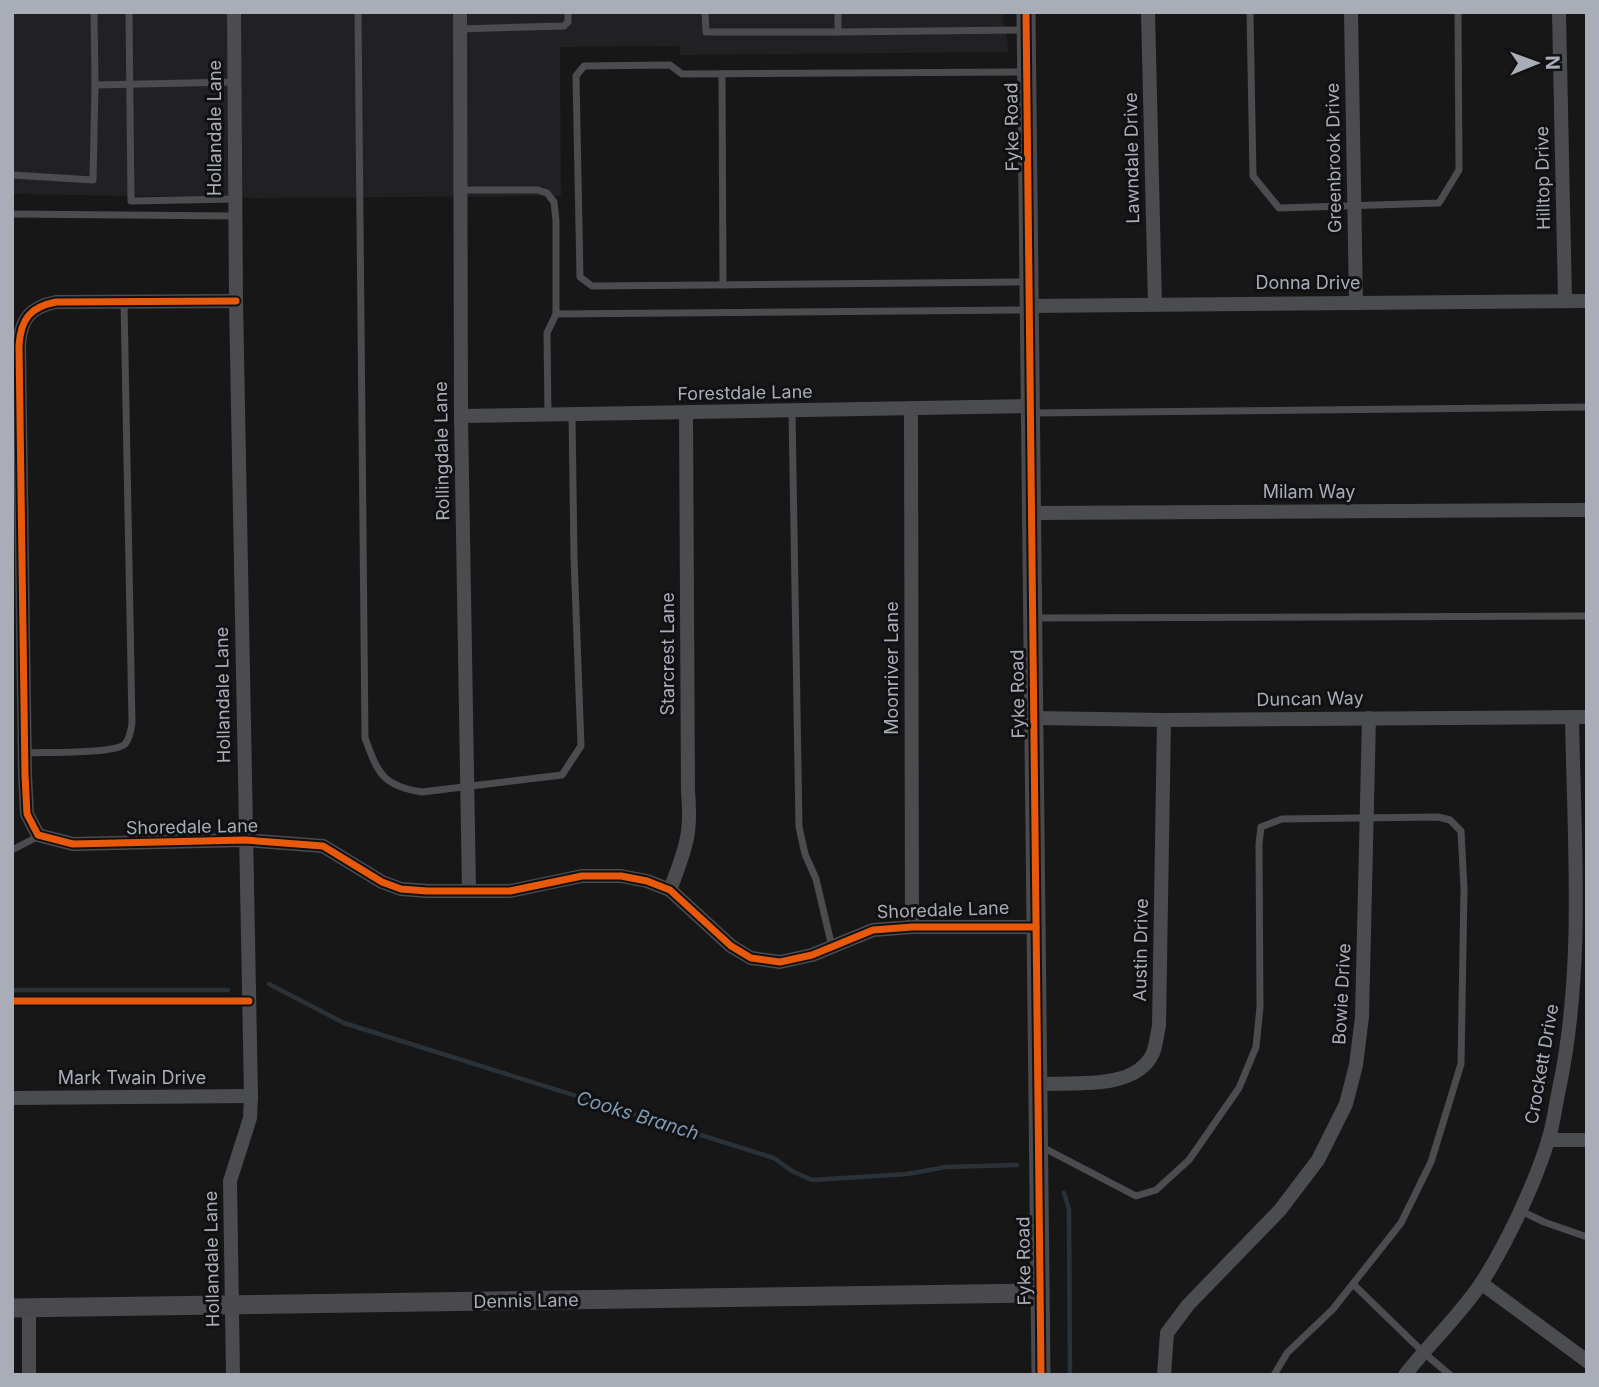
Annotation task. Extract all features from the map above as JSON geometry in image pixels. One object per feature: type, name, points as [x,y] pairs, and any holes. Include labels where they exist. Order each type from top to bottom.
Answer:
[{"type":"street","name":"Hollandale Lane","points":[[233,1375],[230,1181],[250,1118],[251,1096],[236,301],[234,12]]},
{"type":"street","name":"Rollingdale Lane","points":[[460,12],[461,416],[469,890]]},
{"type":"street","name":"Lawndale Drive","points":[[1148,12],[1155,304]]},
{"type":"street","name":"Greenbrook Drive","points":[[1351,12],[1356,302]]},
{"type":"street","name":"Hilltop Drive","points":[[1559,12],[1565,301]]},
{"type":"street","name":"Fyke Road","points":[[1026,21],[1041,1375]]},
{"type":"street","points":[[40,835],[27,814],[20,334],[28,316],[42,304],[236,301]]},
{"type":"street","name":"Donna Drive","points":[[1029,308],[1155,304],[1587,301]]},
{"type":"street","name":"Forestdale Lane","points":[[461,416],[911,408],[1031,410]]},
{"type":"street","name":"Moonriver Lane","points":[[911,408],[912,927]]},
{"type":"street","name":"Starcrest Lane","points":[[670,890],[687,846],[690,820],[686,414]]},
{"type":"street","name":"Milam Way","points":[[1032,513],[1587,510]]},
{"type":"street","name":"Duncan Way","points":[[1034,718],[1164,720],[1579,717]]},
{"type":"street","name":"Crockett Drive","points":[[1405,1375],[1463,1308],[1480,1283],[1519,1210],[1548,1140],[1564,1069],[1581,920],[1579,717]]},
{"type":"street","name":"Bowie Drive","points":[[1164,1375],[1167,1333],[1188,1305],[1280,1210],[1318,1160],[1346,1104],[1356,1065],[1363,1017],[1370,718]]},
{"type":"street","name":"Austin Drive","points":[[1038,1084],[1121,1080],[1135,1074],[1152,1055],[1159,1026],[1164,720]]},
{"type":"street","name":"Shoredale Lane","points":[[40,835],[73,844],[245,840],[323,846],[382,882],[401,889],[510,891],[582,876],[621,876],[647,881],[670,890],[731,946],[751,958],[780,962],[812,955],[873,930],[912,927],[1036,927]]},
{"type":"street","name":"Mark Twain Drive","points":[[12,1098],[251,1096]]},
{"type":"street","points":[[1548,1140],[1587,1140]]},
{"type":"street","points":[[1480,1283],[1587,1361]]},
{"type":"street","name":"Dennis Lane","points":[[21,1308],[1040,1293]]},
{"type":"street","points":[[21,1308],[29,1375]]},
{"type":"lane","points":[[12,175],[93,180],[96,85],[94,12]]},
{"type":"lane","points":[[129,12],[131,201],[235,199]]},
{"type":"lane","points":[[358,12],[365,738],[378,773],[401,789],[422,792],[562,775],[581,746],[572,415]]},
{"type":"lane","points":[[460,29],[564,26],[568,22],[568,12]]},
{"type":"lane","points":[[705,12],[706,32],[838,32],[1026,21]]},
{"type":"lane","points":[[838,12],[838,32]]},
{"type":"lane","points":[[1250,12],[1253,176],[1279,208],[1439,203],[1459,170],[1458,12]]},
{"type":"lane","points":[[1027,72],[682,74],[670,65],[584,66],[576,76],[580,277],[592,286],[1029,282]]},
{"type":"lane","points":[[722,74],[723,285]]},
{"type":"lane","points":[[96,85],[234,82]]},
{"type":"lane","points":[[460,190],[538,190],[547,193],[554,202],[555,314],[547,333],[548,415]]},
{"type":"lane","points":[[12,214],[235,216]]},
{"type":"lane","points":[[26,753],[111,750],[125,744],[130,735],[132,723],[124,302]]},
{"type":"lane","points":[[555,314],[1029,308]]},
{"type":"lane","points":[[1031,410],[1587,407]]},
{"type":"lane","points":[[792,411],[799,827],[805,854],[816,879],[832,947]]},
{"type":"lane","points":[[1033,618],[1587,616]]},
{"type":"lane","points":[[1039,1146],[1136,1196],[1156,1190],[1189,1160],[1239,1088],[1256,1047],[1260,1007],[1261,827],[1282,818],[1438,817],[1450,820],[1461,831],[1464,889],[1461,1064],[1431,1162],[1401,1223],[1334,1309],[1287,1353],[1274,1375]]},
{"type":"lane","points":[[12,850],[40,835]]},
{"type":"lane","points":[[1519,1210],[1587,1237]]},
{"type":"lane","points":[[1353,1283],[1450,1375]]},
{"type":"shaded area","points":[[12,12],[1002,12],[1009,52],[680,55],[679,46],[560,47],[561,196],[258,198],[12,194]]},
{"type":"waterway","name":"Cooks Branch","points":[[269,984],[344,1023],[774,1158],[792,1171],[812,1180],[907,1174],[946,1167],[1017,1165]]},
{"type":"waterway","name":"Cooks Branch","points":[[12,990],[228,990]]},
{"type":"waterway","name":"Cooks Branch","points":[[1064,1193],[1069,1209],[1070,1375]]},
{"type":"cycle path","points":[[1026,12],[1041,1375]]},
{"type":"cycle path","points":[[236,301],[56,302],[33,311],[22,328],[19,345],[25,775],[27,814],[38,835],[73,844],[245,840],[323,846],[382,882],[401,889],[427,891],[510,891],[582,876],[621,876],[647,881],[670,890],[731,946],[751,958],[780,962],[812,955],[873,930],[912,927],[1036,927]]},
{"type":"cycle path","points":[[12,1001],[249,1001]]}]
